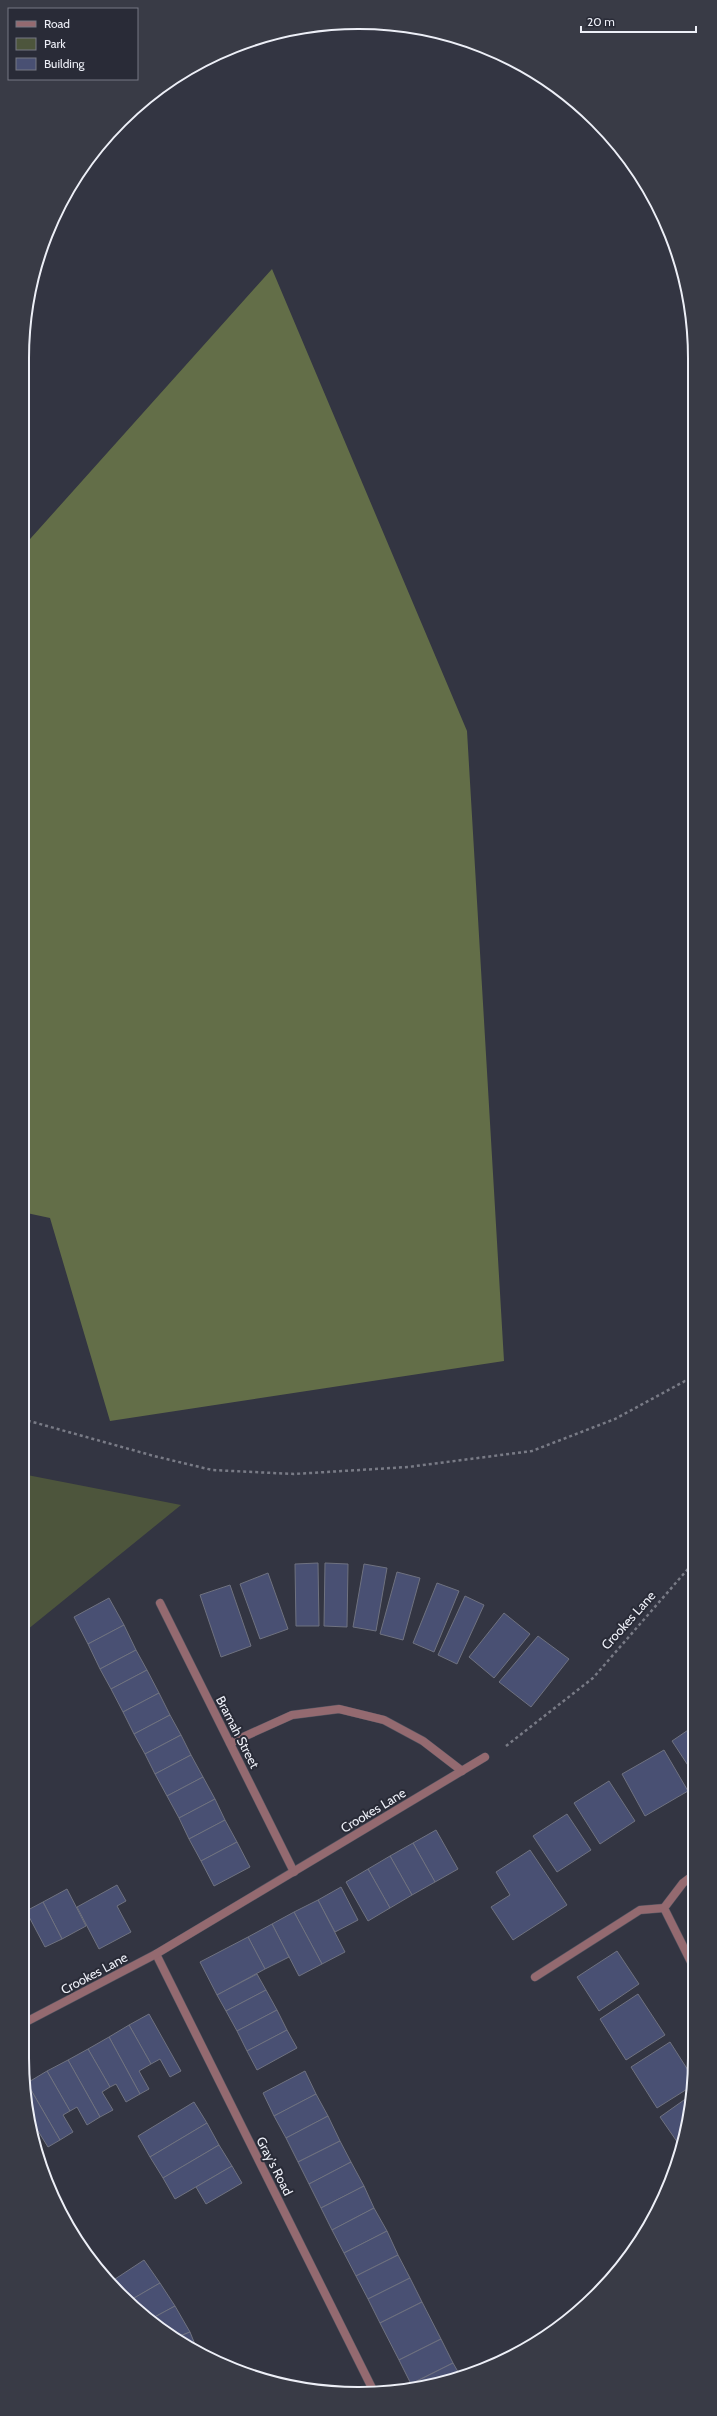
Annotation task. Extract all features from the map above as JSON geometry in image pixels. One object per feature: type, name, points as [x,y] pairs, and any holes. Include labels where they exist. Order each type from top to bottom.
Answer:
[{"type":"street","name":"Bramah Street","points":[[160,1603],[294,1872]]},
{"type":"street","points":[[230,1743],[292,1715],[340,1710],[384,1720],[423,1741],[462,1771]]},
{"type":"street","name":"Crookes Lane","points":[[29,2020],[156,1954],[485,1757]]},
{"type":"street","points":[[535,1977],[640,1910],[664,1908],[683,1883],[688,1879]]},
{"type":"street","points":[[664,1908],[688,1960]]},
{"type":"street","name":"Gray's Road","points":[[156,1954],[371,2386]]},
{"type":"path","points":[[29,1421],[154,1456],[212,1470],[302,1474],[408,1467],[532,1451],[615,1419],[688,1381]]},
{"type":"path","name":"Crookes Lane","points":[[485,1757],[509,1744],[592,1678],[688,1569]]},
{"type":"green space","points":[[272,269],[467,731],[504,1361],[110,1421],[50,1218],[29,1214],[29,540]]},
{"type":"green space","points":[[29,1475],[181,1505],[29,1628]]},
{"type":"building","points":[[318,1563],[319,1626],[296,1626],[295,1564]]},
{"type":"building","points":[[325,1563],[348,1564],[347,1627],[324,1626]]},
{"type":"building","points":[[364,1564],[387,1568],[376,1631],[353,1627]]},
{"type":"building","points":[[397,1572],[420,1578],[403,1640],[380,1634]]},
{"type":"building","points":[[268,1573],[288,1629],[260,1639],[240,1584]]},
{"type":"building","points":[[437,1583],[459,1591],[434,1652],[413,1643]]},
{"type":"building","points":[[230,1585],[251,1646],[221,1657],[200,1595]]},
{"type":"building","points":[[465,1596],[484,1605],[457,1664],[438,1655]]},
{"type":"building","points":[[109,1598],[124,1625],[88,1644],[74,1617]]},
{"type":"building","points":[[504,1613],[530,1634],[494,1678],[469,1657]]},
{"type":"building","points":[[124,1625],[136,1650],[100,1669],[88,1644]]},
{"type":"building","points":[[538,1636],[569,1659],[531,1707],[499,1682]]},
{"type":"building","points":[[136,1650],[147,1670],[111,1689],[100,1669]]},
{"type":"building","points":[[147,1670],[159,1693],[123,1712],[111,1689]]},
{"type":"building","points":[[159,1693],[170,1715],[134,1734],[123,1712]]},
{"type":"building","points":[[170,1715],[181,1735],[145,1754],[134,1734]]},
{"type":"building","points":[[688,1730],[688,1765],[672,1741]]},
{"type":"building","points":[[181,1735],[191,1755],[155,1774],[145,1754]]},
{"type":"building","points":[[664,1750],[688,1791],[645,1816],[622,1774]]},
{"type":"building","points":[[191,1755],[203,1777],[167,1796],[155,1774]]},
{"type":"building","points":[[203,1777],[215,1799],[179,1818],[167,1796]]},
{"type":"building","points":[[609,1781],[635,1821],[600,1844],[574,1803]]},
{"type":"building","points":[[215,1799],[225,1820],[189,1839],[179,1818]]},
{"type":"building","points":[[567,1814],[591,1850],[557,1872],[533,1836]]},
{"type":"building","points":[[225,1820],[237,1842],[201,1861],[189,1839]]},
{"type":"building","points":[[436,1830],[458,1869],[435,1882],[413,1843]]},
{"type":"building","points":[[237,1842],[250,1867],[214,1886],[201,1861]]},
{"type":"building","points":[[413,1843],[435,1882],[412,1895],[390,1856]]},
{"type":"building","points":[[530,1850],[567,1905],[513,1940],[491,1907],[510,1895],[496,1872]]},
{"type":"building","points":[[390,1856],[412,1895],[390,1908],[368,1869]]},
{"type":"building","points":[[368,1869],[390,1908],[368,1921],[346,1882]]},
{"type":"building","points":[[117,1885],[126,1901],[117,1906],[131,1932],[99,1949],[77,1907]]},
{"type":"building","points":[[341,1887],[358,1920],[335,1932],[318,1900]]},
{"type":"building","points":[[67,1889],[86,1926],[62,1939],[43,1902]]},
{"type":"building","points":[[318,1900],[345,1952],[322,1964],[294,1912]]},
{"type":"building","points":[[43,1902],[62,1939],[45,1947],[29,1917],[29,1909]]},
{"type":"building","points":[[294,1912],[322,1964],[299,1976],[272,1924]]},
{"type":"building","points":[[272,1924],[289,1957],[265,1969],[248,1937]]},
{"type":"building","points":[[248,1937],[265,1969],[217,1995],[200,1962]]},
{"type":"building","points":[[617,1951],[639,1984],[599,2011],[577,1977]]},
{"type":"building","points":[[257,1974],[266,1990],[226,2011],[217,1995]]},
{"type":"building","points":[[266,1990],[277,2010],[237,2031],[226,2011]]},
{"type":"building","points":[[638,1994],[665,2035],[626,2060],[600,2019]]},
{"type":"building","points":[[277,2010],[287,2030],[247,2051],[237,2031]]},
{"type":"building","points":[[149,2014],[181,2071],[170,2077],[160,2059],[151,2064],[129,2025]]},
{"type":"building","points":[[129,2025],[151,2064],[139,2071],[149,2089],[140,2094],[109,2037]]},
{"type":"building","points":[[287,2030],[297,2048],[257,2070],[247,2051]]},
{"type":"building","points":[[109,2037],[140,2094],[126,2102],[116,2084],[110,2087],[88,2049]]},
{"type":"building","points":[[670,2042],[687,2069],[686,2090],[657,2108],[631,2067]]},
{"type":"building","points":[[88,2049],[110,2087],[102,2092],[113,2110],[100,2117],[68,2060]]},
{"type":"building","points":[[68,2060],[100,2117],[87,2125],[77,2107],[70,2111],[47,2071]]},
{"type":"building","points":[[47,2071],[70,2111],[63,2115],[73,2132],[60,2140],[31,2090],[30,2081]]},
{"type":"building","points":[[305,2071],[316,2094],[274,2116],[263,2093]]},
{"type":"building","points":[[31,2090],[60,2140],[48,2147],[38,2131],[35,2122]]},
{"type":"building","points":[[316,2094],[328,2116],[286,2138],[274,2116]]},
{"type":"building","points":[[685,2099],[677,2142],[660,2117]]},
{"type":"building","points":[[194,2102],[207,2123],[150,2157],[138,2136]]},
{"type":"building","points":[[328,2116],[340,2141],[298,2162],[286,2138]]},
{"type":"building","points":[[207,2123],[219,2145],[163,2178],[150,2157]]},
{"type":"building","points":[[340,2141],[351,2162],[309,2184],[298,2162]]},
{"type":"building","points":[[219,2145],[232,2166],[175,2199],[163,2178]]},
{"type":"building","points":[[351,2162],[364,2186],[321,2208],[309,2184]]},
{"type":"building","points":[[232,2166],[242,2183],[206,2204],[196,2187]]},
{"type":"building","points":[[364,2186],[374,2208],[332,2230],[321,2208]]},
{"type":"building","points":[[374,2208],[387,2231],[344,2253],[332,2230]]},
{"type":"building","points":[[387,2231],[398,2255],[356,2276],[344,2253]]},
{"type":"building","points":[[398,2255],[410,2278],[368,2299],[356,2276]]},
{"type":"building","points":[[144,2260],[160,2283],[134,2298],[115,2279]]},
{"type":"building","points":[[410,2278],[422,2302],[380,2323],[368,2299]]},
{"type":"building","points":[[160,2283],[175,2306],[155,2317],[134,2298]]},
{"type":"building","points":[[422,2302],[441,2339],[399,2360],[380,2323]]},
{"type":"building","points":[[175,2306],[190,2332],[182,2335],[155,2317]]},
{"type":"building","points":[[190,2332],[195,2343],[194,2343],[182,2335]]},
{"type":"building","points":[[441,2339],[453,2363],[415,2382],[410,2383],[399,2360]]},
{"type":"building","points":[[453,2363],[458,2372],[444,2376],[415,2382]]}]
